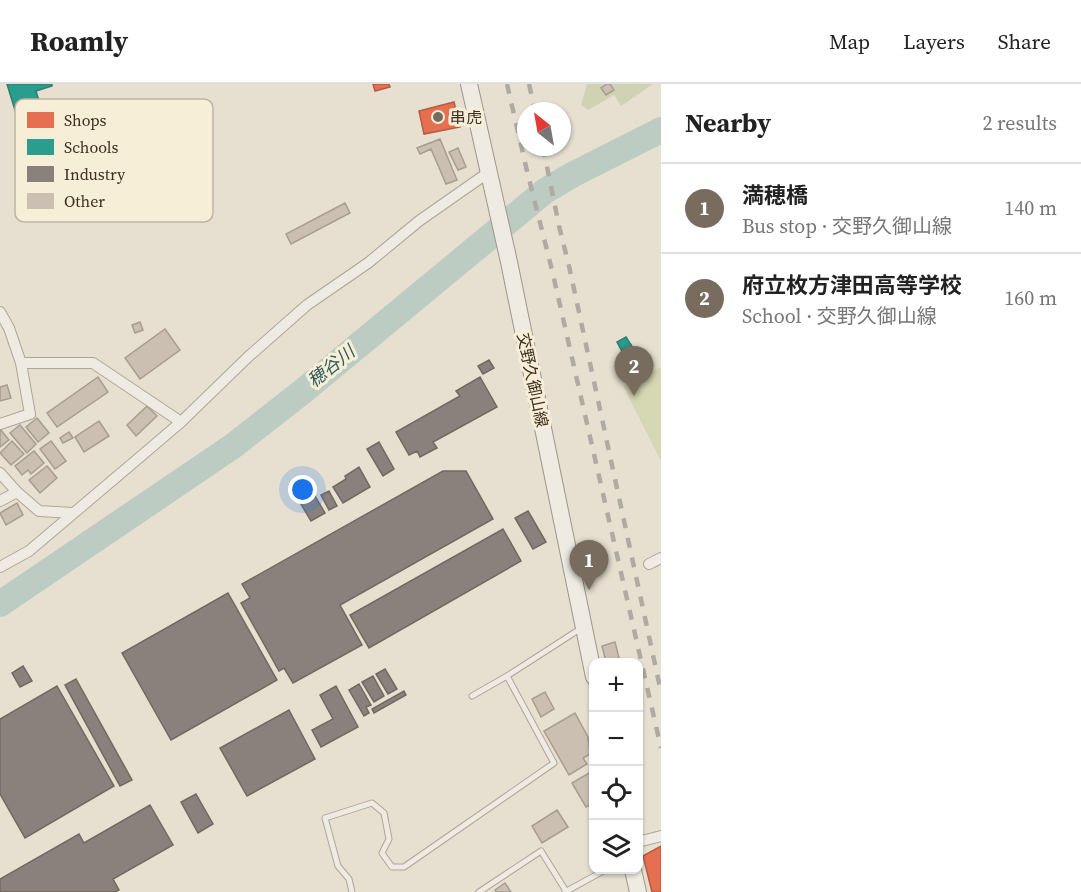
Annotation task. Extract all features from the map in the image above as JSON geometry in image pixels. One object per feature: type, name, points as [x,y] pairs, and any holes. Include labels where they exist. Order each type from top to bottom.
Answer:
[{"type":"main road","name":"交野久御山線","points":[[469,84],[590,658]]},
{"type":"main road","points":[[634,874],[638,892]]},
{"type":"street","points":[[0,567],[28,551],[181,422],[248,357],[307,305],[368,263],[419,221],[489,172]]},
{"type":"street","points":[[0,312],[5,329],[21,363],[30,414],[0,424]]},
{"type":"street","points":[[21,363],[93,363],[181,422]]},
{"type":"street","points":[[0,473],[39,511],[73,513]]},
{"type":"street","points":[[0,501],[17,492]]},
{"type":"street","points":[[649,564],[661,558]]},
{"type":"street","points":[[643,841],[661,836]]},
{"type":"lane","points":[[472,696],[583,627]]},
{"type":"lane","points":[[352,892],[349,879],[338,866],[326,818],[372,803],[384,813],[389,839],[382,853],[392,867],[404,867],[554,763],[507,676]]},
{"type":"lane","points":[[479,892],[541,851],[565,892],[598,874]]},
{"type":"green space","points":[[587,84],[653,84],[621,106],[614,95],[588,110],[581,105]]},
{"type":"green space","points":[[661,367],[661,461],[623,386]]},
{"type":"building: Shops","points":[[373,84],[389,84],[390,87],[375,91]]},
{"type":"building: Shops","points":[[454,102],[460,127],[424,134],[419,111]]},
{"type":"building: Shops","points":[[661,846],[661,892],[652,892],[643,856]]},
{"type":"building: Schools","points":[[7,84],[52,84],[52,86],[36,91],[38,99],[15,99],[15,110]]},
{"type":"building: Schools","points":[[626,337],[635,351],[625,357],[617,342]]},
{"type":"building: Industry","points":[[489,360],[494,368],[483,374],[478,366]]},
{"type":"building: Industry","points":[[480,377],[497,407],[433,442],[437,448],[420,457],[417,451],[409,455],[396,432],[460,396],[456,391]]},
{"type":"building: Industry","points":[[379,442],[394,469],[383,476],[367,449]]},
{"type":"building: Industry","points":[[359,467],[370,487],[343,503],[333,487]]},
{"type":"building: Industry","points":[[443,471],[466,471],[493,519],[340,605],[362,645],[293,683],[284,668],[279,671],[241,603],[250,598],[242,584]]},
{"type":"building: Industry","points":[[312,491],[325,513],[311,521],[295,494]]},
{"type":"building: Industry","points":[[329,491],[337,506],[329,510],[321,495]]},
{"type":"building: Industry","points":[[528,511],[546,542],[533,549],[515,518]]},
{"type":"building: Industry","points":[[503,529],[521,561],[369,648],[350,615]]},
{"type":"building: Industry","points":[[228,593],[277,680],[171,740],[122,653]]},
{"type":"building: Industry","points":[[23,666],[32,681],[20,687],[12,673]]},
{"type":"building: Industry","points":[[385,669],[397,689],[388,694],[376,674]]},
{"type":"building: Industry","points":[[373,676],[384,696],[374,702],[362,682]]},
{"type":"building: Industry","points":[[76,679],[132,780],[120,786],[65,685]]},
{"type":"building: Industry","points":[[359,684],[371,705],[366,707],[369,713],[364,716],[349,690]]},
{"type":"building: Industry","points":[[57,686],[114,786],[25,838],[0,794],[0,719]]},
{"type":"building: Industry","points":[[336,686],[358,727],[321,747],[312,730],[333,719],[320,695]]},
{"type":"building: Industry","points":[[404,691],[406,695],[374,713],[372,709]]},
{"type":"building: Industry","points":[[289,710],[315,759],[247,796],[220,748]]},
{"type":"building: Industry","points":[[196,794],[213,824],[198,833],[181,802]]},
{"type":"building: Industry","points":[[150,805],[173,845],[113,879],[119,890],[115,892],[0,892],[0,879],[79,834],[84,843]]},
{"type":"building: Other","points":[[610,84],[614,90],[606,95],[601,88]]},
{"type":"building: Other","points":[[440,139],[457,180],[446,184],[431,149],[420,154],[417,148]]},
{"type":"building: Other","points":[[458,148],[466,167],[458,170],[449,152]]},
{"type":"building: Other","points":[[345,203],[350,213],[291,244],[286,234]]},
{"type":"building: Other","points":[[140,322],[143,330],[135,333],[132,325]]},
{"type":"building: Other","points":[[165,329],[180,350],[140,379],[125,358]]},
{"type":"building: Other","points":[[98,377],[108,392],[57,427],[47,413]]},
{"type":"building: Other","points":[[7,385],[11,398],[0,401],[0,387]]},
{"type":"building: Other","points":[[147,406],[157,416],[136,436],[127,425]]},
{"type":"building: Other","points":[[37,418],[49,433],[38,442],[26,427]]},
{"type":"building: Other","points":[[99,421],[109,436],[84,452],[75,437]]},
{"type":"building: Other","points":[[20,425],[36,444],[27,453],[10,433]]},
{"type":"building: Other","points":[[0,429],[9,440],[0,447]]},
{"type":"building: Other","points":[[69,432],[73,438],[63,443],[60,438]]},
{"type":"building: Other","points":[[12,441],[24,454],[11,465],[0,453]]},
{"type":"building: Other","points":[[51,441],[66,461],[55,469],[40,449]]},
{"type":"building: Other","points":[[34,451],[44,463],[31,474],[28,470],[22,475],[15,466]]},
{"type":"building: Other","points":[[47,466],[57,478],[40,493],[29,480]]},
{"type":"building: Other","points":[[17,503],[23,515],[6,525],[0,513]]},
{"type":"building: Other","points":[[615,642],[619,658],[605,658],[602,646]]},
{"type":"building: Other","points":[[545,692],[554,709],[541,717],[532,699]]},
{"type":"building: Other","points":[[575,713],[588,737],[589,755],[583,758],[587,764],[569,775],[544,731]]},
{"type":"building: Other","points":[[589,773],[589,806],[586,807],[572,783]]},
{"type":"building: Other","points":[[557,810],[568,827],[542,843],[532,826]]},
{"type":"building: Other","points":[[505,883],[511,892],[496,892],[495,890]]},
{"type":"waterway","name":"穂谷川","points":[[0,604],[233,446],[302,392],[545,191],[661,130]]},
{"type":"railway","points":[[507,84],[552,270],[661,748]]},
{"type":"railway","points":[[529,84],[533,102]]},
{"type":"railway","points":[[545,156],[661,692]]},
{"type":"place","name":"串虎","points":[[438,117]]},
{"type":"place","name":"府立枚方津田高等学校","points":[[634,396]]},
{"type":"place","name":"満穂橋","points":[[589,590]]}]
